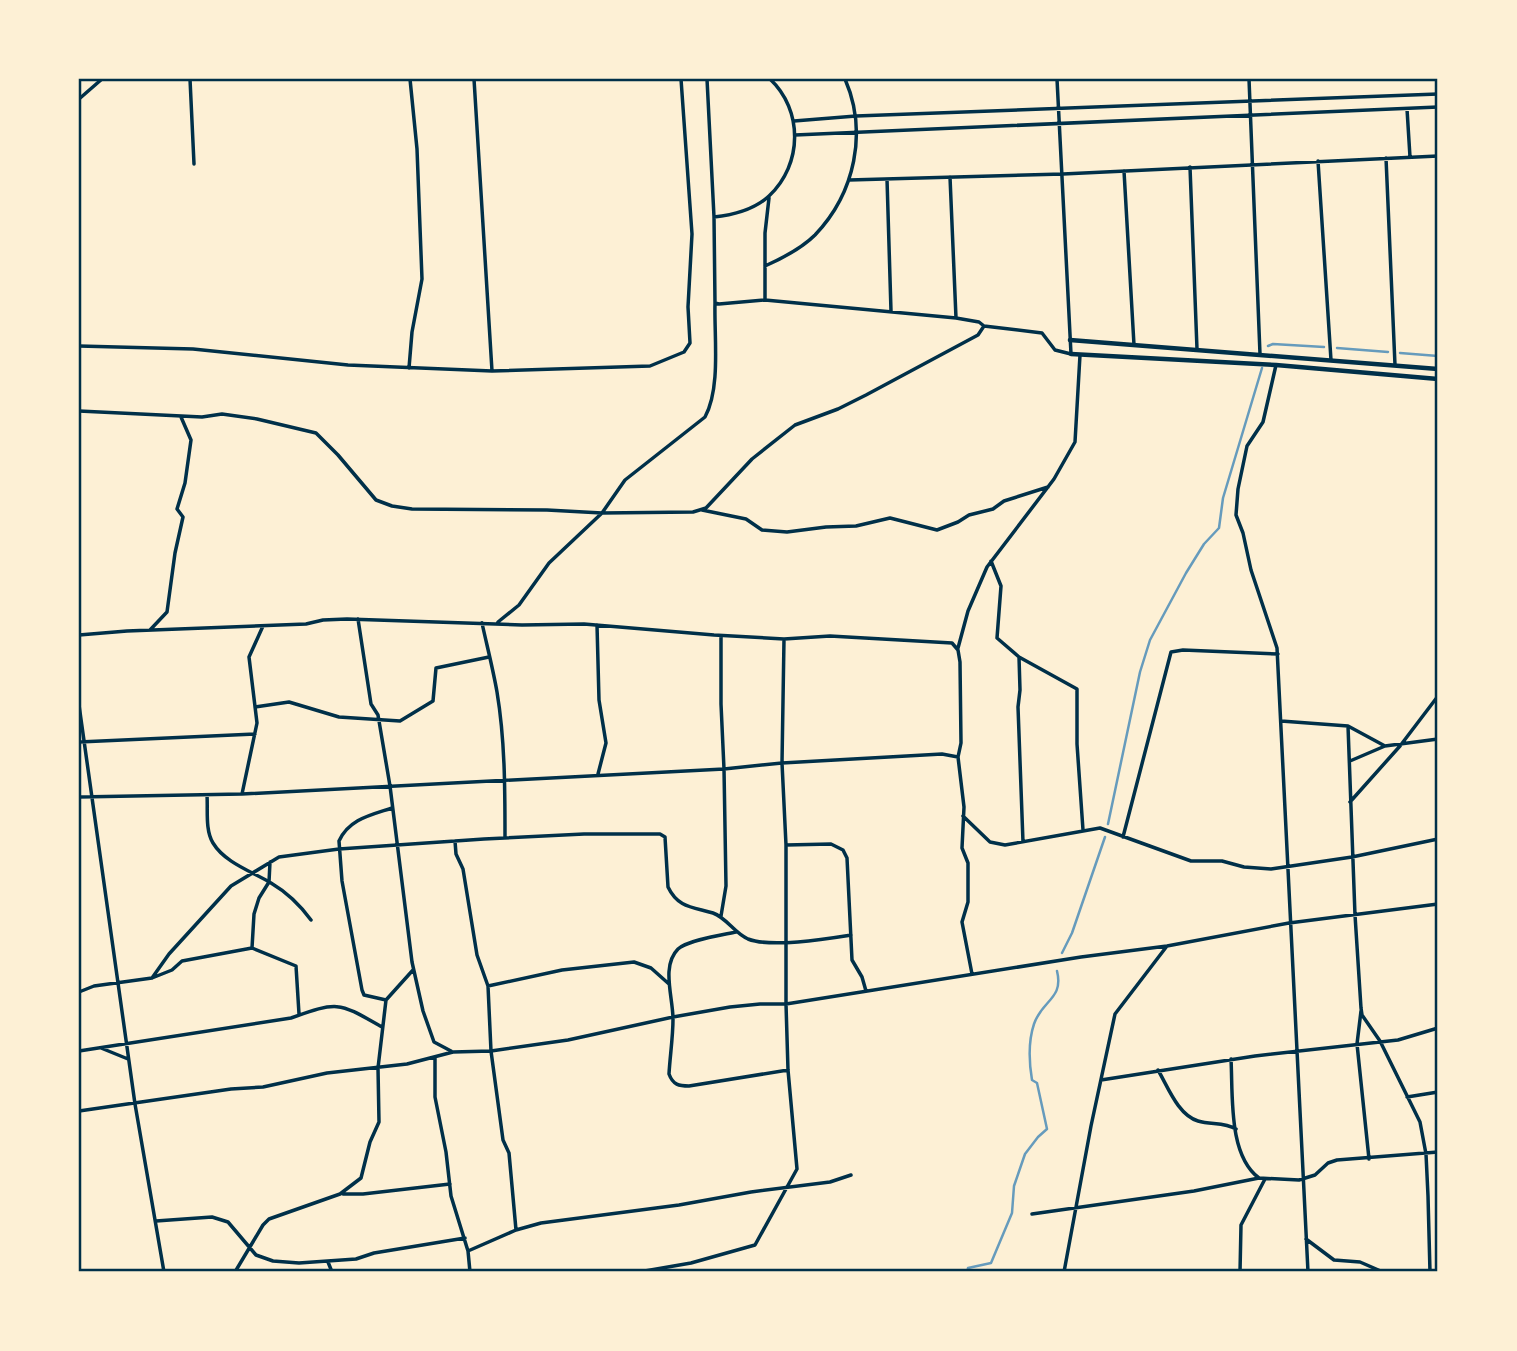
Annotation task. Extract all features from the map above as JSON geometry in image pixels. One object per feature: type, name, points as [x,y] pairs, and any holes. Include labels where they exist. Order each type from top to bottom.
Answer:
[{"type":"street","points":[[79,99],[102,79]]},
{"type":"street","points":[[190,79],[194,164]]},
{"type":"street","points":[[409,368],[412,332],[422,279],[417,149],[410,79]]},
{"type":"street","points":[[474,79],[492,371]]},
{"type":"street","points":[[79,346],[193,349],[348,365],[492,371],[650,366],[684,352],[690,343],[688,307],[692,234],[681,79]]},
{"type":"street","points":[[497,624],[519,605],[549,563],[602,513],[625,480],[705,417],[711,407],[715,365],[714,217],[707,79]]},
{"type":"street","points":[[714,217],[732,215],[769,196],[788,170],[793,155],[794,121],[788,102],[770,79]]},
{"type":"street","points":[[765,266],[792,254],[814,236],[832,215],[849,180],[854,163],[856,116],[845,79]]},
{"type":"street","points":[[1057,79],[1071,355]]},
{"type":"street","points":[[1249,79],[1260,354]]},
{"type":"street","points":[[794,121],[856,116],[1438,94]]},
{"type":"street","points":[[795,135],[1438,107]]},
{"type":"street","points":[[1407,109],[1410,157]]},
{"type":"street","points":[[849,180],[1063,174],[1438,156]]},
{"type":"street","points":[[1386,158],[1395,365]]},
{"type":"street","points":[[1318,161],[1331,360]]},
{"type":"street","points":[[1190,167],[1196,349]]},
{"type":"street","points":[[1124,171],[1134,345]]},
{"type":"street","points":[[950,177],[956,318]]},
{"type":"street","points":[[887,179],[891,312]]},
{"type":"street","points":[[765,300],[766,217],[769,196]]},
{"type":"street","points":[[715,303],[765,300],[956,318],[979,322],[984,326],[1042,333],[1055,350],[1071,355],[1276,365],[1438,379]]},
{"type":"street","points":[[79,411],[202,417],[222,414],[316,433],[376,500],[392,506],[412,509],[602,513],[692,512],[714,501],[752,459],[795,425],[866,395],[978,334],[984,326]]},
{"type":"street","points":[[1070,340],[1438,369]]},
{"type":"street","points":[[972,974],[962,922],[968,902],[968,863],[962,848],[963,816],[958,757],[962,698],[958,650],[968,611],[991,561],[1048,487],[1075,442],[1080,355]]},
{"type":"street","points":[[1276,365],[1263,422],[1247,446],[1238,489],[1236,515],[1244,533],[1251,570],[1278,654],[1308,1272]]},
{"type":"street","points":[[149,632],[167,612],[183,517],[177,509],[185,483],[191,440],[181,416]]},
{"type":"street","points":[[700,510],[746,519],[762,530],[787,532],[856,526],[890,518],[937,530],[969,515],[993,509],[1004,500],[1048,487]]},
{"type":"street","points":[[991,561],[1001,586],[997,638],[1019,657],[1077,689],[1077,744],[1083,830]]},
{"type":"street","points":[[79,635],[359,620],[597,625],[646,631],[784,639],[830,636],[898,638],[952,643],[958,650]]},
{"type":"street","points":[[359,620],[371,704],[379,720],[390,786],[413,970],[434,1042],[453,1052]]},
{"type":"street","points":[[482,623],[496,691],[505,779],[505,838]]},
{"type":"street","points":[[597,625],[599,700],[606,743],[598,775]]},
{"type":"street","points":[[242,794],[256,734],[249,657],[263,626]]},
{"type":"street","points":[[721,636],[720,704],[726,886],[721,916]]},
{"type":"street","points":[[639,1272],[691,1263],[755,1245],[797,1170],[788,1070],[786,1004],[786,845],[782,763],[784,639]]},
{"type":"street","points":[[1123,836],[1171,652],[1183,650],[1278,654]]},
{"type":"street","points":[[255,707],[289,702],[339,717],[400,721],[433,701],[436,668],[489,657]]},
{"type":"street","points":[[1019,657],[1018,708],[1023,842]]},
{"type":"street","points":[[1350,802],[1401,744],[1438,696]]},
{"type":"street","points":[[79,705],[81,742],[128,1059],[164,1272]]},
{"type":"street","points":[[1281,721],[1348,726],[1385,746]]},
{"type":"street","points":[[1348,726],[1352,857],[1362,1015],[1380,1041],[1420,1122],[1426,1154],[1430,1272]]},
{"type":"street","points":[[81,742],[256,734]]},
{"type":"street","points":[[1350,761],[1385,746],[1438,739]]},
{"type":"street","points":[[79,797],[242,794],[724,769],[942,754],[958,757]]},
{"type":"street","points":[[207,795],[208,831],[214,845],[229,859],[297,901],[311,920]]},
{"type":"street","points":[[386,1000],[369,998],[362,990],[342,881],[339,841],[342,834],[360,818],[392,808]]},
{"type":"street","points":[[963,816],[990,842],[1005,845],[1100,828],[1191,861],[1222,861],[1244,867],[1270,869],[1352,857],[1438,839]]},
{"type":"street","points":[[152,978],[169,954],[231,886],[279,857],[339,849],[455,841],[660,834],[665,837],[668,887],[671,894],[687,907],[721,916],[736,932],[756,942],[787,942],[851,935]]},
{"type":"street","points":[[455,841],[456,854],[463,869],[477,955],[488,986],[491,1051],[503,1140],[509,1153],[516,1230]]},
{"type":"street","points":[[786,845],[831,844],[843,850],[847,858],[852,960],[862,977],[866,991]]},
{"type":"street","points":[[252,948],[254,914],[259,898],[269,882],[270,862]]},
{"type":"street","points":[[79,1111],[231,1089],[263,1087],[348,1069],[378,1068],[435,1058],[453,1052],[491,1051],[568,1040],[673,1017],[760,1004],[786,1004],[1167,946],[1289,923],[1438,904]]},
{"type":"street","points":[[736,932],[685,944],[677,950],[670,968],[673,1017],[669,1074],[672,1081],[679,1086],[689,1086],[788,1070]]},
{"type":"street","points":[[1064,1272],[1115,1014],[1167,946]]},
{"type":"street","points":[[79,992],[94,986],[152,978],[172,970],[181,961],[252,948],[296,966],[299,1015]]},
{"type":"street","points":[[488,986],[562,970],[634,962],[651,968],[670,985]]},
{"type":"street","points":[[341,1194],[361,1178],[370,1142],[379,1122],[378,1068],[386,1000],[413,970]]},
{"type":"street","points":[[79,1051],[299,1015],[340,1005],[358,1012],[382,1027]]},
{"type":"street","points":[[1361,1008],[1357,1044],[1369,1159]]},
{"type":"street","points":[[1101,1080],[1158,1070],[1171,1071],[1231,1059],[1398,1040],[1438,1028]]},
{"type":"street","points":[[99,1047],[128,1059]]},
{"type":"street","points":[[435,1058],[435,1097],[450,1184],[468,1251],[470,1272]]},
{"type":"street","points":[[1231,1059],[1239,1152],[1246,1166],[1259,1178]]},
{"type":"street","points":[[1158,1070],[1187,1116],[1199,1122],[1236,1129]]},
{"type":"street","points":[[1408,1097],[1438,1092]]},
{"type":"street","points":[[1032,1214],[1194,1191],[1259,1178],[1303,1179],[1315,1175],[1328,1163],[1337,1160],[1438,1152]]},
{"type":"street","points":[[468,1251],[516,1230],[541,1223],[830,1182],[851,1175]]},
{"type":"street","points":[[1240,1272],[1241,1225],[1265,1179]]},
{"type":"street","points":[[235,1272],[269,1219],[341,1194],[450,1184]]},
{"type":"street","points":[[156,1221],[212,1217],[228,1222],[256,1255],[273,1261],[328,1262],[465,1238]]},
{"type":"street","points":[[1306,1239],[1334,1260],[1360,1262],[1383,1272]]},
{"type":"street","points":[[328,1262],[332,1272]]},
{"type":"waterway","points":[[1268,346],[1324,347]]},
{"type":"waterway","points":[[1337,348],[1388,352]]},
{"type":"waterway","points":[[1400,353],[1438,356]]},
{"type":"waterway","points":[[1108,824],[1140,672],[1150,640],[1186,573],[1204,544],[1219,528],[1223,498],[1262,368]]},
{"type":"waterway","points":[[1062,953],[1072,933],[1105,837]]},
{"type":"waterway","points":[[967,1272],[968,1268],[991,1263],[1012,1213],[1014,1186],[1025,1154],[1047,1129],[1037,1083],[1032,1080],[1030,1045],[1034,1024],[1055,994],[1057,971]]}]
